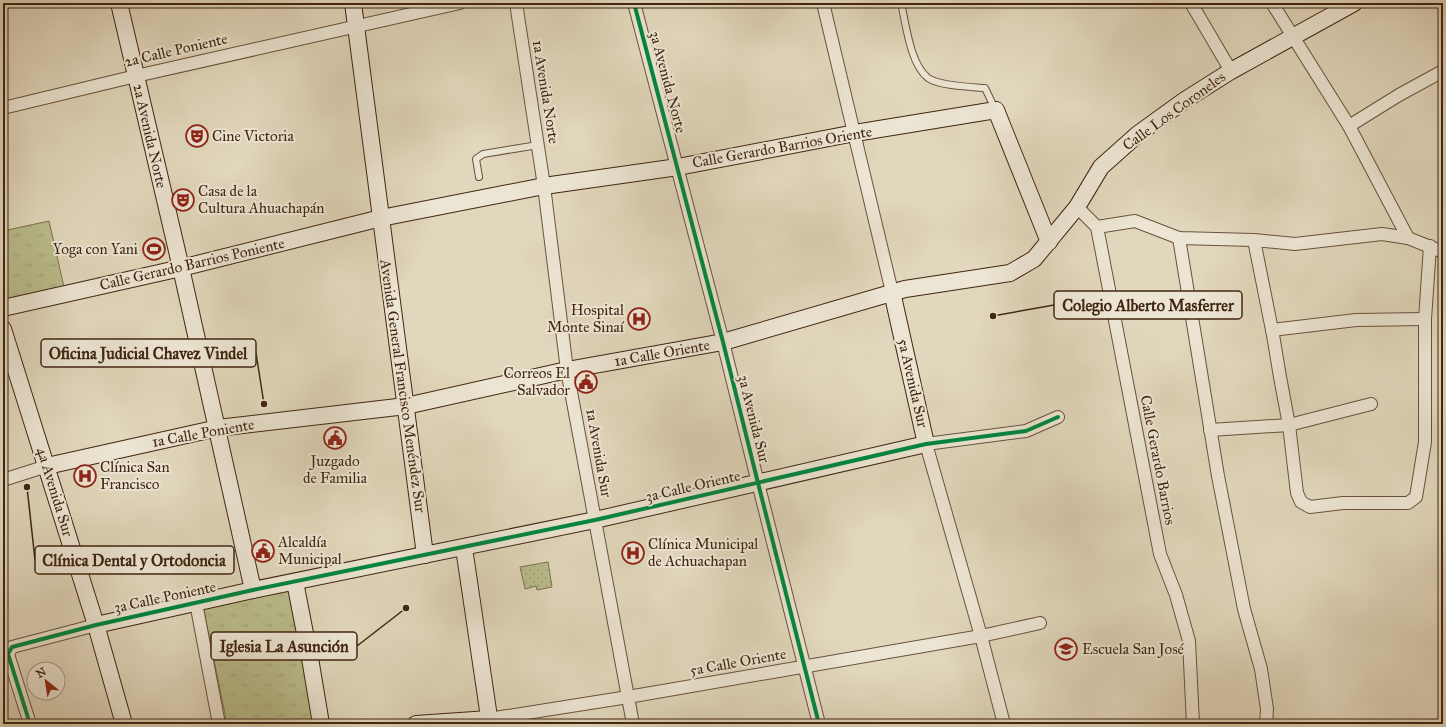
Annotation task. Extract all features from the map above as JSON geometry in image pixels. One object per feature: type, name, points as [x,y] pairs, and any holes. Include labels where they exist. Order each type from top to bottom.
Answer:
[{"type":"street","name":"2a Avenida Norte","points":[[119,3],[218,428],[253,590]]},
{"type":"street","name":"Avenida General Francisco Menéndez Sur","points":[[353,3],[425,555]]},
{"type":"street","name":"2a Calle Poniente","points":[[3,108],[136,76],[460,3]]},
{"type":"street","name":"1a Avenida Norte","points":[[516,3],[544,186]]},
{"type":"street","name":"3a Avenida Norte","points":[[634,3],[678,167]]},
{"type":"street","name":"5a Avenida Sur","points":[[822,3],[892,292],[926,444],[981,636],[1004,724]]},
{"type":"street","points":[[1191,3],[1231,71]]},
{"type":"street","points":[[1272,3],[1349,126],[1408,238]]},
{"type":"street","name":"Calle Los Coroneles","points":[[1010,273],[1034,259],[1077,207],[1101,167],[1138,134],[1185,100],[1231,71],[1354,3]]},
{"type":"street","points":[[1349,126],[1399,95],[1443,71]]},
{"type":"street","name":"Calle Gerardo Barrios Oriente","points":[[381,218],[544,186],[678,167],[854,134],[996,110]]},
{"type":"street","points":[[996,110],[1049,242]]},
{"type":"street","name":"3a Avenida Sur","points":[[678,167],[819,724]]},
{"type":"street","name":"1a Avenida Sur","points":[[544,186],[567,370],[633,724]]},
{"type":"street","points":[[1077,207],[1097,227],[1135,221],[1179,238],[1254,240],[1295,244],[1382,234],[1408,238],[1443,252]]},
{"type":"street","name":"Calle Gerardo Barrios Poniente","points":[[3,308],[181,268],[381,218]]},
{"type":"street","name":"Calle Gerardo Barrios","points":[[1097,227],[1160,554],[1176,595],[1189,641],[1193,724]]},
{"type":"street","points":[[1179,238],[1210,430],[1244,609],[1261,668],[1267,709],[1266,724]]},
{"type":"street","points":[[1254,240],[1289,425],[1297,493],[1301,502],[1310,507],[1343,503],[1408,503],[1416,497],[1425,442],[1425,319],[1430,246]]},
{"type":"street","name":"1a Calle Oriente","points":[[406,406],[567,370],[723,342],[892,292],[1010,273]]},
{"type":"street","points":[[1272,330],[1356,320],[1425,319]]},
{"type":"street","name":"4a Avenida Sur","points":[[3,329],[96,625],[124,724]]},
{"type":"street","points":[[1210,430],[1289,425],[1371,404]]},
{"type":"street","name":"1a Calle Poniente","points":[[3,480],[47,466],[218,428],[406,406]]},
{"type":"street","name":"3a Calle Oriente","points":[[425,555],[595,520],[926,444],[1026,431],[1058,417]]},
{"type":"street","points":[[416,724],[489,721],[464,548]]},
{"type":"street","name":"3a Calle Poniente","points":[[30,724],[8,654],[12,647],[96,625],[253,590],[425,555]]},
{"type":"street","points":[[295,582],[321,724]]},
{"type":"street","points":[[196,603],[219,724]]},
{"type":"street","name":"5a Calle Oriente","points":[[489,721],[981,636],[1040,623]]},
{"type":"lane","points":[[901,3],[914,59],[928,78],[948,85],[985,88],[996,110]]},
{"type":"lane","points":[[479,177],[476,159],[483,154],[538,145]]},
{"type":"green space","points":[[49,221],[64,287],[3,301],[3,231]]},
{"type":"green space","points":[[548,562],[552,587],[537,590],[536,586],[525,589],[520,567]]},
{"type":"green space","points":[[289,588],[314,719],[288,724],[227,724],[203,606]]},
{"type":"cycle path","points":[[634,3],[723,342],[819,724]]},
{"type":"cycle path","points":[[30,724],[8,654],[12,647],[96,625],[253,590],[595,520],[926,444],[1026,431],[1058,417]]},
{"type":"place","name":"Cine Victoria","points":[[197,136]]},
{"type":"place","name":"Casa de la Cultura Ahuachapán","points":[[183,200]]},
{"type":"place","name":"Yoga con Yani","points":[[154,249]]},
{"type":"place","name":"Colegio Alberto Masferrer","points":[[993,316]]},
{"type":"place","name":"Hospital Monte Sinaí","points":[[639,319]]},
{"type":"place","name":"Correos El Salvador","points":[[586,382]]},
{"type":"place","name":"Oficina Judicial Chavez Vindel","points":[[264,404]]},
{"type":"place","name":"Juzgado de Familia","points":[[335,438]]},
{"type":"place","name":"Clínica San Francisco","points":[[85,476]]},
{"type":"place","name":"Clínica Dental y Ortodoncia","points":[[27,487]]},
{"type":"place","name":"Alcaldía Municipal","points":[[263,551]]},
{"type":"place","name":"Clínica Municipal de Achuachapan","points":[[633,553]]},
{"type":"place","name":"Iglesia La Asunción","points":[[406,608]]},
{"type":"place","name":"Escuela San José","points":[[1066,649]]}]
